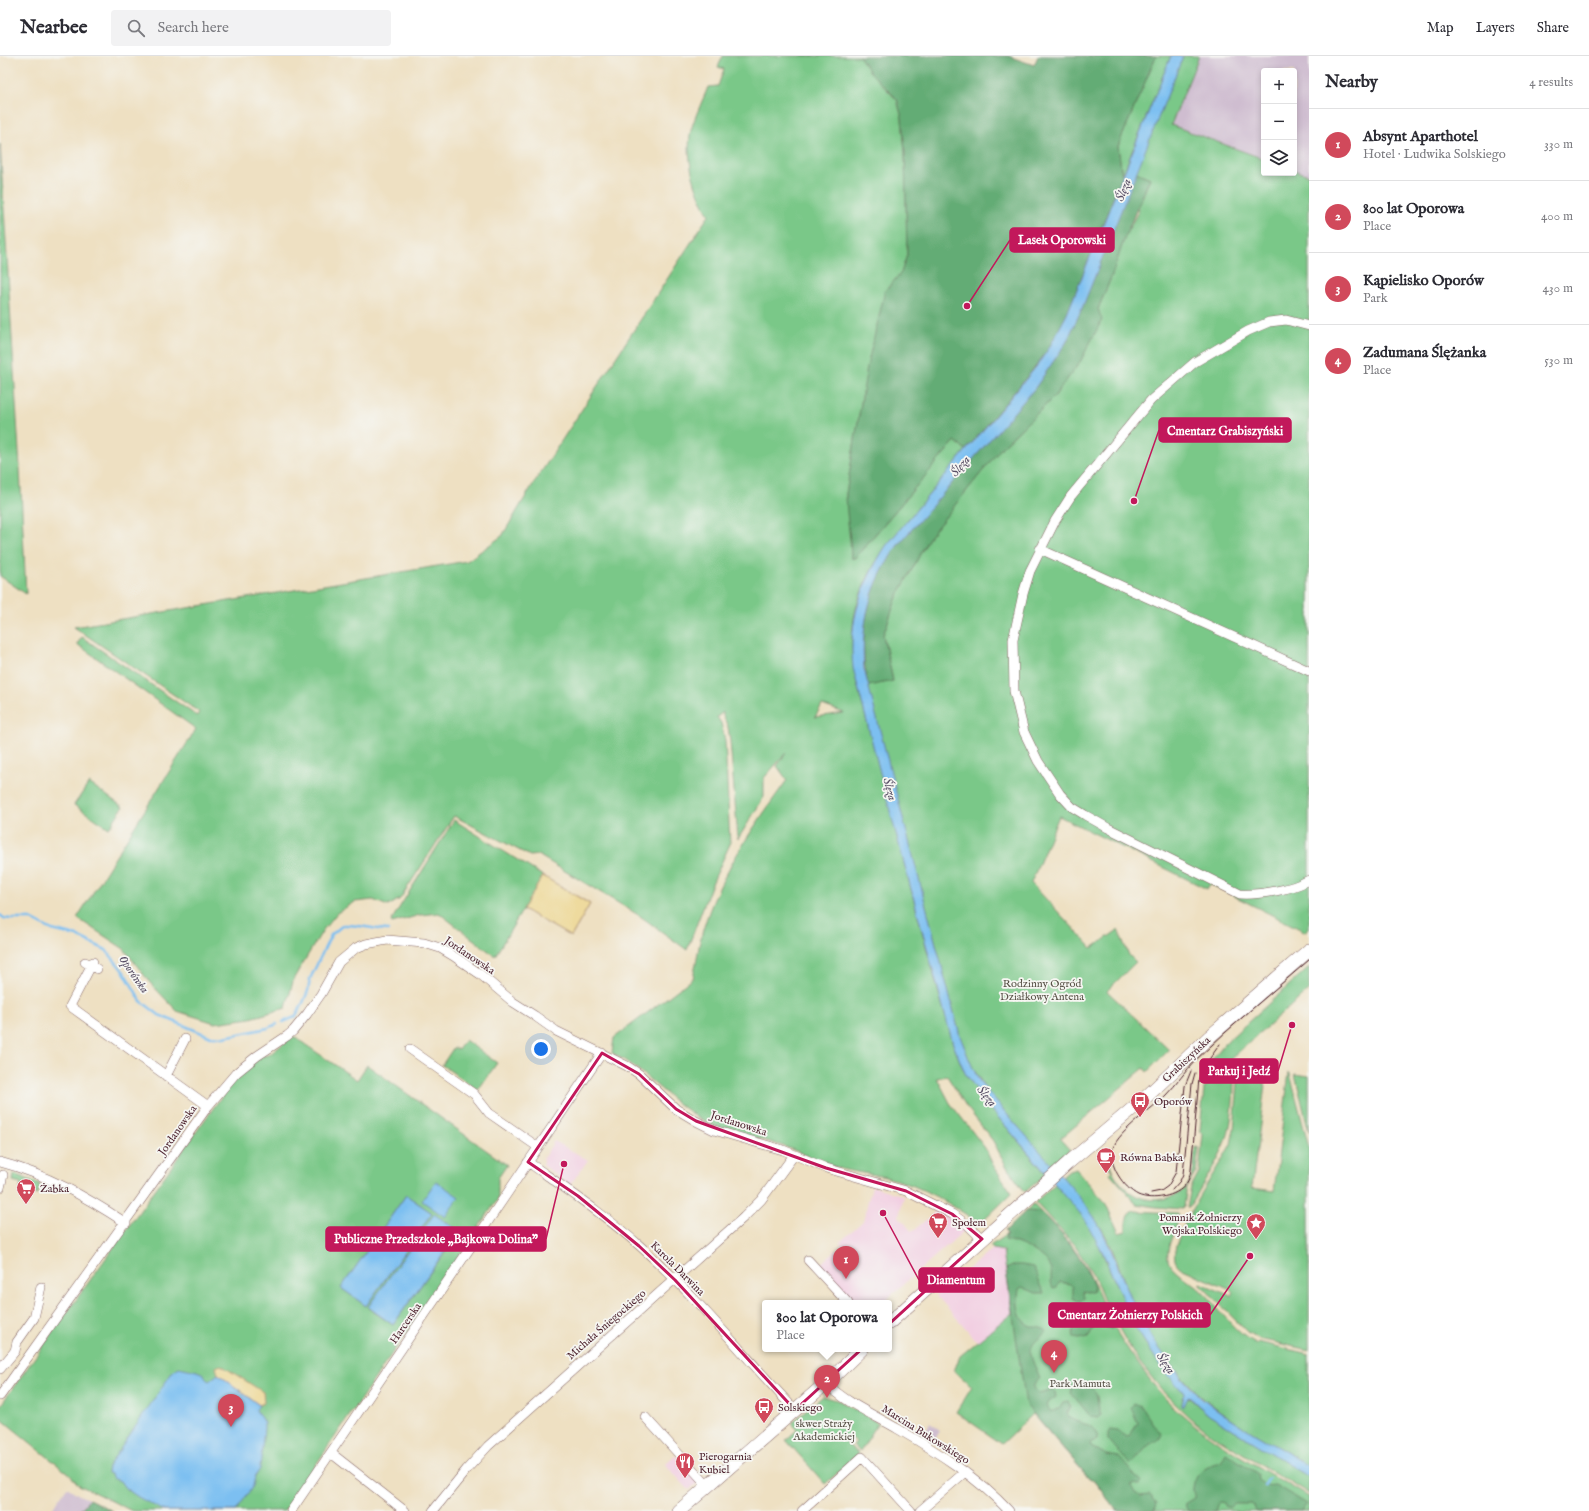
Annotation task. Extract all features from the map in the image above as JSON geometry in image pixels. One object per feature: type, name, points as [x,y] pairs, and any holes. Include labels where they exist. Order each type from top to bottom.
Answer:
[{"type":"main road","name":"Grabiszyńska","points":[[892,1321],[982,1239],[1145,1098],[1208,1038],[1309,950]]},
{"type":"main road","points":[[679,1511],[826,1383],[859,1352]]},
{"type":"street","points":[[1309,326],[1286,320],[1269,322],[1248,331],[1195,362],[1151,400],[1071,496],[1040,550],[1030,571],[1023,594],[1013,640],[1014,691],[1024,732],[1038,761],[1060,794],[1072,806],[1108,828],[1240,894],[1260,893],[1291,888],[1309,880]]},
{"type":"street","points":[[1040,550],[1309,671]]},
{"type":"street","name":"Jordanowska","points":[[0,1396],[126,1223],[208,1106],[236,1073],[256,1056],[293,1031],[321,994],[339,962],[356,948],[380,940],[406,940],[440,948],[480,974],[513,1002],[556,1032],[622,1063],[639,1074],[676,1109],[714,1130],[783,1150],[826,1168],[906,1191],[952,1214],[968,1225],[982,1239]]},
{"type":"street","points":[[91,965],[70,1006],[208,1106]]},
{"type":"street","points":[[166,1076],[186,1039]]},
{"type":"street","points":[[410,1049],[474,1094],[489,1113],[538,1147]]},
{"type":"street","name":"Harcerska","points":[[291,1511],[602,1053]]},
{"type":"street","name":"Michała Śniegockiego","points":[[433,1511],[488,1446],[744,1217],[761,1200],[794,1155]]},
{"type":"street","points":[[0,1162],[40,1175],[68,1187],[88,1198],[126,1223]]},
{"type":"street","name":"Karola Darwina","points":[[528,1162],[578,1196],[640,1246],[675,1280],[795,1410]]},
{"type":"street","points":[[0,1188],[3,1174]]},
{"type":"street","points":[[808,1260],[845,1300]]},
{"type":"street","points":[[0,1369],[14,1351],[17,1342],[34,1318],[41,1287]]},
{"type":"street","name":"Marcina Bukowskiego","points":[[826,1383],[840,1396],[920,1442],[956,1465],[980,1484],[1009,1511]]},
{"type":"street","points":[[645,1417],[708,1486]]},
{"type":"street","points":[[331,1453],[405,1511]]},
{"type":"street","points":[[802,1511],[862,1457],[911,1511]]},
{"type":"street","points":[[920,1511],[965,1472]]},
{"type":"highlighted area","points":[[602,1053],[639,1074],[676,1109],[696,1121],[826,1168],[906,1191],[952,1214],[982,1239],[795,1410],[675,1280],[639,1246],[578,1196],[528,1162]]},
{"type":"shaded area","points":[[1198,56],[1309,56],[1309,175],[1297,171],[1297,68],[1261,68],[1261,158],[1171,125]]},
{"type":"shaded area","points":[[554,1141],[588,1160],[570,1185],[543,1165],[543,1159]]},
{"type":"shaded area","points":[[872,1186],[904,1196],[899,1216],[912,1232],[936,1211],[965,1230],[885,1300],[848,1300],[818,1266],[842,1245],[840,1242],[863,1221]]},
{"type":"shaded area","points":[[993,1249],[1003,1251],[1012,1313],[978,1342],[936,1295]]},
{"type":"shaded area","points":[[930,1423],[940,1430],[933,1442],[924,1436]]},
{"type":"shaded area","points":[[675,1455],[699,1481],[689,1490],[665,1464]]},
{"type":"shaded area","points":[[67,1487],[79,1495],[89,1499],[80,1511],[51,1511]]},
{"type":"green space","points":[[723,56],[859,56],[871,73],[897,100],[902,118],[905,152],[907,255],[901,273],[885,291],[862,398],[846,494],[851,558],[855,558],[955,441],[966,450],[886,546],[875,563],[860,596],[855,612],[852,645],[857,684],[953,1044],[965,1073],[986,1103],[1046,1174],[1025,1192],[1008,1169],[993,1141],[966,1106],[947,1076],[937,1078],[950,1103],[985,1148],[993,1165],[1012,1193],[980,1224],[948,1203],[901,1181],[882,1176],[848,1171],[781,1145],[725,1130],[710,1124],[696,1117],[637,1069],[612,1053],[614,1038],[693,978],[703,930],[718,890],[750,833],[787,780],[777,766],[786,753],[764,778],[764,797],[738,839],[730,741],[728,727],[723,716],[723,712],[717,717],[721,723],[725,740],[730,844],[711,886],[687,950],[640,916],[538,855],[530,856],[454,816],[400,899],[388,906],[373,900],[355,902],[337,913],[323,930],[294,978],[286,1008],[251,1018],[215,1023],[177,1011],[151,984],[124,949],[77,918],[196,729],[77,644],[82,637],[197,716],[199,712],[74,627],[467,561],[502,536],[532,486],[709,215],[700,197],[693,177],[689,156],[689,146],[691,131],[708,87],[718,86],[724,69],[718,67]],"holes":[[[822,705],[844,713],[815,717]]]},
{"type":"green space","points":[[859,56],[1008,56],[1034,65],[1038,56],[1156,56],[1118,146],[1122,176],[1067,314],[1049,348],[1036,366],[966,450],[955,441],[855,558],[851,558],[846,494],[867,367],[885,291],[901,273],[907,255],[905,152],[902,118],[897,99],[871,73]]},
{"type":"green space","points":[[1156,56],[1171,56],[1122,176],[1118,146]]},
{"type":"green space","name":"Rodzinny Ogród Działkowy Antena","points":[[1183,56],[1199,56],[1171,125],[1261,158],[1261,176],[1297,176],[1297,171],[1309,175],[1309,929],[1306,932],[1210,884],[1207,889],[1059,816],[1031,883],[1092,948],[1118,930],[1129,955],[1136,962],[1107,991],[1169,1050],[1147,1072],[1144,1068],[1060,1139],[1070,1150],[1063,1155],[1065,1158],[1054,1168],[987,1091],[971,1065],[960,1036],[868,686],[893,681],[883,635],[897,597],[930,536],[1002,447],[1054,397],[1080,362],[1101,320],[1098,309],[1112,275],[1126,234],[1139,210],[1138,208],[1150,178],[1136,172]]},
{"type":"green space","points":[[0,144],[20,468],[26,594],[0,576]]},
{"type":"green space","points":[[1136,172],[1150,178],[1126,234],[1112,275],[1098,309],[1102,320],[1080,362],[1054,397],[1002,447],[930,536],[897,597],[883,635],[893,681],[868,686],[865,667],[864,630],[872,595],[887,561],[898,545],[1035,388],[1066,343],[1083,306]]},
{"type":"green space","points":[[89,783],[123,807],[109,828],[74,805]]},
{"type":"green space","points":[[454,820],[543,876],[495,956],[439,913],[420,915],[392,923],[391,921]]},
{"type":"green space","points":[[1309,967],[1309,990],[1208,1079],[1203,1080],[1207,1066],[1224,1044]]},
{"type":"green space","points":[[293,1036],[357,1080],[367,1065],[507,1165],[498,1178],[498,1199],[284,1511],[132,1511],[79,1485],[70,1475],[0,1418],[0,1406],[236,1077],[262,1056],[269,1055]],"holes":[[[406,1195],[432,1213],[366,1306],[341,1288]],[[434,1215],[459,1232],[393,1325],[368,1308]]]},
{"type":"green space","points":[[465,1040],[497,1063],[478,1090],[442,1065],[454,1047],[458,1050]]},
{"type":"green space","points":[[1229,1066],[1235,1068],[1232,1115],[1229,1133],[1214,1167],[1189,1208],[1187,1208],[1191,1187],[1199,1172],[1203,1134],[1200,1130],[1204,1088]]},
{"type":"green space","points":[[1244,1066],[1267,1069],[1252,1188],[1274,1191],[1289,1072],[1309,1148],[1309,1350],[1259,1339],[1247,1332],[1200,1284],[1201,1283],[1231,1296],[1233,1291],[1183,1269],[1176,1263],[1175,1260],[1175,1250],[1187,1220],[1196,1202],[1231,1144],[1234,1129],[1239,1070]]},
{"type":"green space","points":[[1295,1074],[1309,1076],[1309,1132]]},
{"type":"green space","points":[[1195,1147],[1199,1148],[1196,1172],[1190,1182],[1194,1167]]},
{"type":"green space","points":[[1109,1157],[1112,1169],[1119,1181],[1128,1191],[1139,1197],[1151,1200],[1165,1199],[1183,1190],[1190,1182],[1187,1187],[1184,1207],[1182,1209],[1137,1204],[1110,1173],[1112,1171],[1105,1161]]},
{"type":"green space","points":[[1076,1169],[1105,1202],[1119,1233],[1126,1231],[1126,1222],[1131,1212],[1177,1213],[1179,1219],[1168,1252],[1169,1263],[1171,1266],[1205,1294],[1233,1326],[1248,1339],[1257,1344],[1258,1342],[1309,1354],[1309,1465],[1260,1437],[1212,1405],[1184,1379],[1169,1361],[1155,1342],[1137,1311],[1128,1292],[1112,1248],[1103,1231],[1062,1177],[1069,1171]]},
{"type":"green space","points":[[14,1174],[40,1184],[38,1195],[33,1193],[33,1191],[20,1189],[21,1183],[13,1181]]},
{"type":"green space","points":[[1055,1184],[1076,1207],[1095,1236],[1119,1291],[1144,1341],[1162,1368],[1184,1393],[1182,1405],[1184,1406],[1187,1396],[1209,1415],[1309,1477],[1309,1494],[1211,1434],[1190,1418],[1166,1395],[1140,1363],[1125,1339],[1106,1306],[1094,1276],[1075,1246],[1035,1202]]},
{"type":"green space","name":"Park Mamuta","points":[[1033,1204],[1059,1231],[1077,1253],[1091,1277],[1114,1327],[1129,1351],[1157,1389],[1189,1421],[1208,1435],[1249,1462],[1309,1497],[1309,1511],[1117,1511],[1093,1480],[1088,1477],[1033,1414],[1002,1444],[956,1412],[972,1386],[954,1371],[960,1356],[1012,1313],[1003,1251],[993,1249],[990,1246],[1007,1234],[1005,1231]]},
{"type":"green space","points":[[1026,1211],[1041,1212],[1064,1237],[1084,1265],[1094,1286],[1092,1292],[1084,1290],[1084,1298],[1081,1301],[1077,1301],[1073,1298],[1073,1287],[1070,1284],[1060,1282],[1057,1287],[1053,1288],[1051,1283],[1050,1266],[1043,1257],[1017,1243],[1005,1240],[1005,1236],[1007,1234],[1005,1231]]},
{"type":"green space","points":[[1015,1265],[1033,1267],[1044,1293],[1036,1293],[1022,1287],[1019,1289],[1018,1294],[1018,1305],[1020,1315],[1023,1320],[1031,1326],[1046,1330],[1043,1336],[1032,1346],[1031,1350],[1032,1360],[1040,1378],[1034,1385],[1034,1390],[1039,1394],[1053,1390],[1055,1392],[1056,1397],[1049,1402],[1047,1406],[1050,1411],[1056,1410],[1063,1402],[1068,1401],[1070,1406],[1067,1412],[1069,1417],[1090,1426],[1097,1433],[1097,1440],[1091,1442],[1090,1445],[1106,1455],[1119,1457],[1141,1483],[1139,1485],[1131,1484],[1135,1493],[1140,1496],[1150,1495],[1157,1503],[1155,1511],[1117,1511],[1093,1480],[1088,1477],[1026,1405],[1006,1269]]},
{"type":"green space","points":[[1102,1302],[1114,1327],[1111,1329],[1103,1326],[1094,1327],[1088,1338],[1085,1339],[1074,1337],[1073,1333],[1075,1323],[1084,1309],[1092,1304]]},
{"type":"green space","points":[[1079,1383],[1087,1385],[1095,1391],[1101,1415],[1099,1418],[1091,1417],[1071,1393],[1073,1385]]},
{"type":"green space","name":"skwer Straży Akademickiej","points":[[823,1396],[840,1401],[878,1423],[860,1452],[853,1445],[856,1442],[852,1438],[846,1443],[859,1454],[825,1484],[786,1440],[797,1430],[792,1423]]},
{"type":"green space","points":[[1134,1403],[1141,1406],[1156,1428],[1162,1433],[1159,1439],[1149,1445],[1130,1465],[1108,1439],[1108,1433],[1110,1430],[1118,1431],[1126,1436],[1130,1435],[1138,1423],[1131,1408]]},
{"type":"green space","points":[[1226,1453],[1258,1474],[1259,1480],[1262,1483],[1275,1485],[1307,1504],[1301,1511],[1257,1511],[1251,1503],[1235,1503],[1231,1508],[1226,1508],[1224,1504],[1221,1503],[1217,1505],[1215,1511],[1188,1511],[1184,1504],[1194,1498],[1193,1488],[1196,1477],[1206,1467],[1221,1462]]},
{"type":"green space","points":[[89,1499],[113,1511],[80,1511]]},
{"type":"sand","points":[[543,876],[590,904],[571,937],[523,909]]},
{"type":"sand","points":[[221,1365],[263,1392],[264,1403],[259,1405],[218,1374],[216,1367]]},
{"type":"water","name":"Ślęza","points":[[1171,56],[1183,56],[1083,306],[1066,343],[1035,388],[898,545],[889,559],[874,589],[869,604],[864,635],[864,669],[960,1036],[979,1080],[1087,1207],[1109,1244],[1131,1297],[1144,1323],[1178,1374],[1211,1405],[1259,1436],[1309,1465],[1309,1477],[1209,1415],[1188,1396],[1183,1407],[1184,1393],[1162,1368],[1133,1324],[1102,1251],[1084,1218],[986,1103],[965,1073],[953,1044],[853,668],[853,635],[858,604],[863,589],[877,561],[886,546],[1036,367],[1049,348],[1067,314]]},
{"type":"water","points":[[436,1181],[459,1197],[445,1217],[422,1201]]},
{"type":"water","points":[[406,1195],[432,1213],[366,1306],[341,1288]]},
{"type":"water","points":[[434,1214],[459,1231],[393,1325],[368,1307]]},
{"type":"water","points":[[179,1367],[204,1374],[206,1379],[209,1381],[218,1374],[259,1405],[256,1410],[264,1423],[260,1469],[255,1477],[253,1486],[236,1511],[164,1511],[138,1497],[125,1488],[120,1481],[112,1478],[111,1474],[107,1473],[108,1467],[173,1371]]},
{"type":"waterway","name":"Oporówka","points":[[0,915],[4,918],[10,919],[31,919],[52,930],[77,936],[106,950],[124,972],[141,1001],[159,1015],[209,1036],[224,1037],[268,1028],[277,1024]]},
{"type":"waterway","name":"Oporówka","points":[[283,1022],[295,1017],[302,1005],[308,991],[310,979],[331,935],[343,925],[355,925],[388,930]]},
{"type":"waterway","points":[[1264,1486],[1269,1478]]},
{"type":"tram line","points":[[1220,1044],[1203,1068],[1199,1078],[1191,1170],[1187,1182],[1177,1192],[1164,1197],[1150,1198],[1138,1195],[1127,1187],[1122,1181],[1112,1161],[1113,1148],[1116,1141],[1129,1127],[1166,1095],[1192,1064],[1210,1047],[1309,960]]},
{"type":"tram line","points":[[1151,1193],[1161,1191],[1168,1186],[1176,1172],[1185,1086],[1191,1071]]},
{"type":"tram line","points":[[1172,1190],[1180,1181],[1183,1174],[1192,1084],[1195,1073]]},
{"type":"place","name":"Lasek Oporowski","points":[[967,306]]},
{"type":"place","name":"Cmentarz Grabiszyński","points":[[1134,501]]},
{"type":"place","name":"Parkuj i Jedź","points":[[1292,1025]]},
{"type":"place","name":"Oporów","points":[[1140,1118]]},
{"type":"place","name":"Publiczne Przedszkole „Bajkowa Dolina”","points":[[564,1164]]},
{"type":"place","name":"Równa Babka","points":[[1106,1174]]},
{"type":"place","name":"Żabka","points":[[26,1205]]},
{"type":"place","name":"Diamentum","points":[[883,1213]]},
{"type":"place","name":"Społem","points":[[938,1239]]},
{"type":"place","name":"Pomnik Żołnierzy Wojska Polskiego","points":[[1256,1240]]},
{"type":"place","name":"Cmentarz Żołnierzy Polskich","points":[[1250,1256]]},
{"type":"place","name":"Absynt Aparthotel","points":[[846,1279]]},
{"type":"place","name":"Zadumana Ślężanka","points":[[1054,1373]]},
{"type":"place","name":"800 lat Oporowa","points":[[827,1398]]},
{"type":"place","name":"Solskiego","points":[[764,1424]]},
{"type":"place","name":"Kąpielisko Oporów","points":[[231,1427]]},
{"type":"place","name":"Pierogarnia Kubiel","points":[[685,1479]]}]
